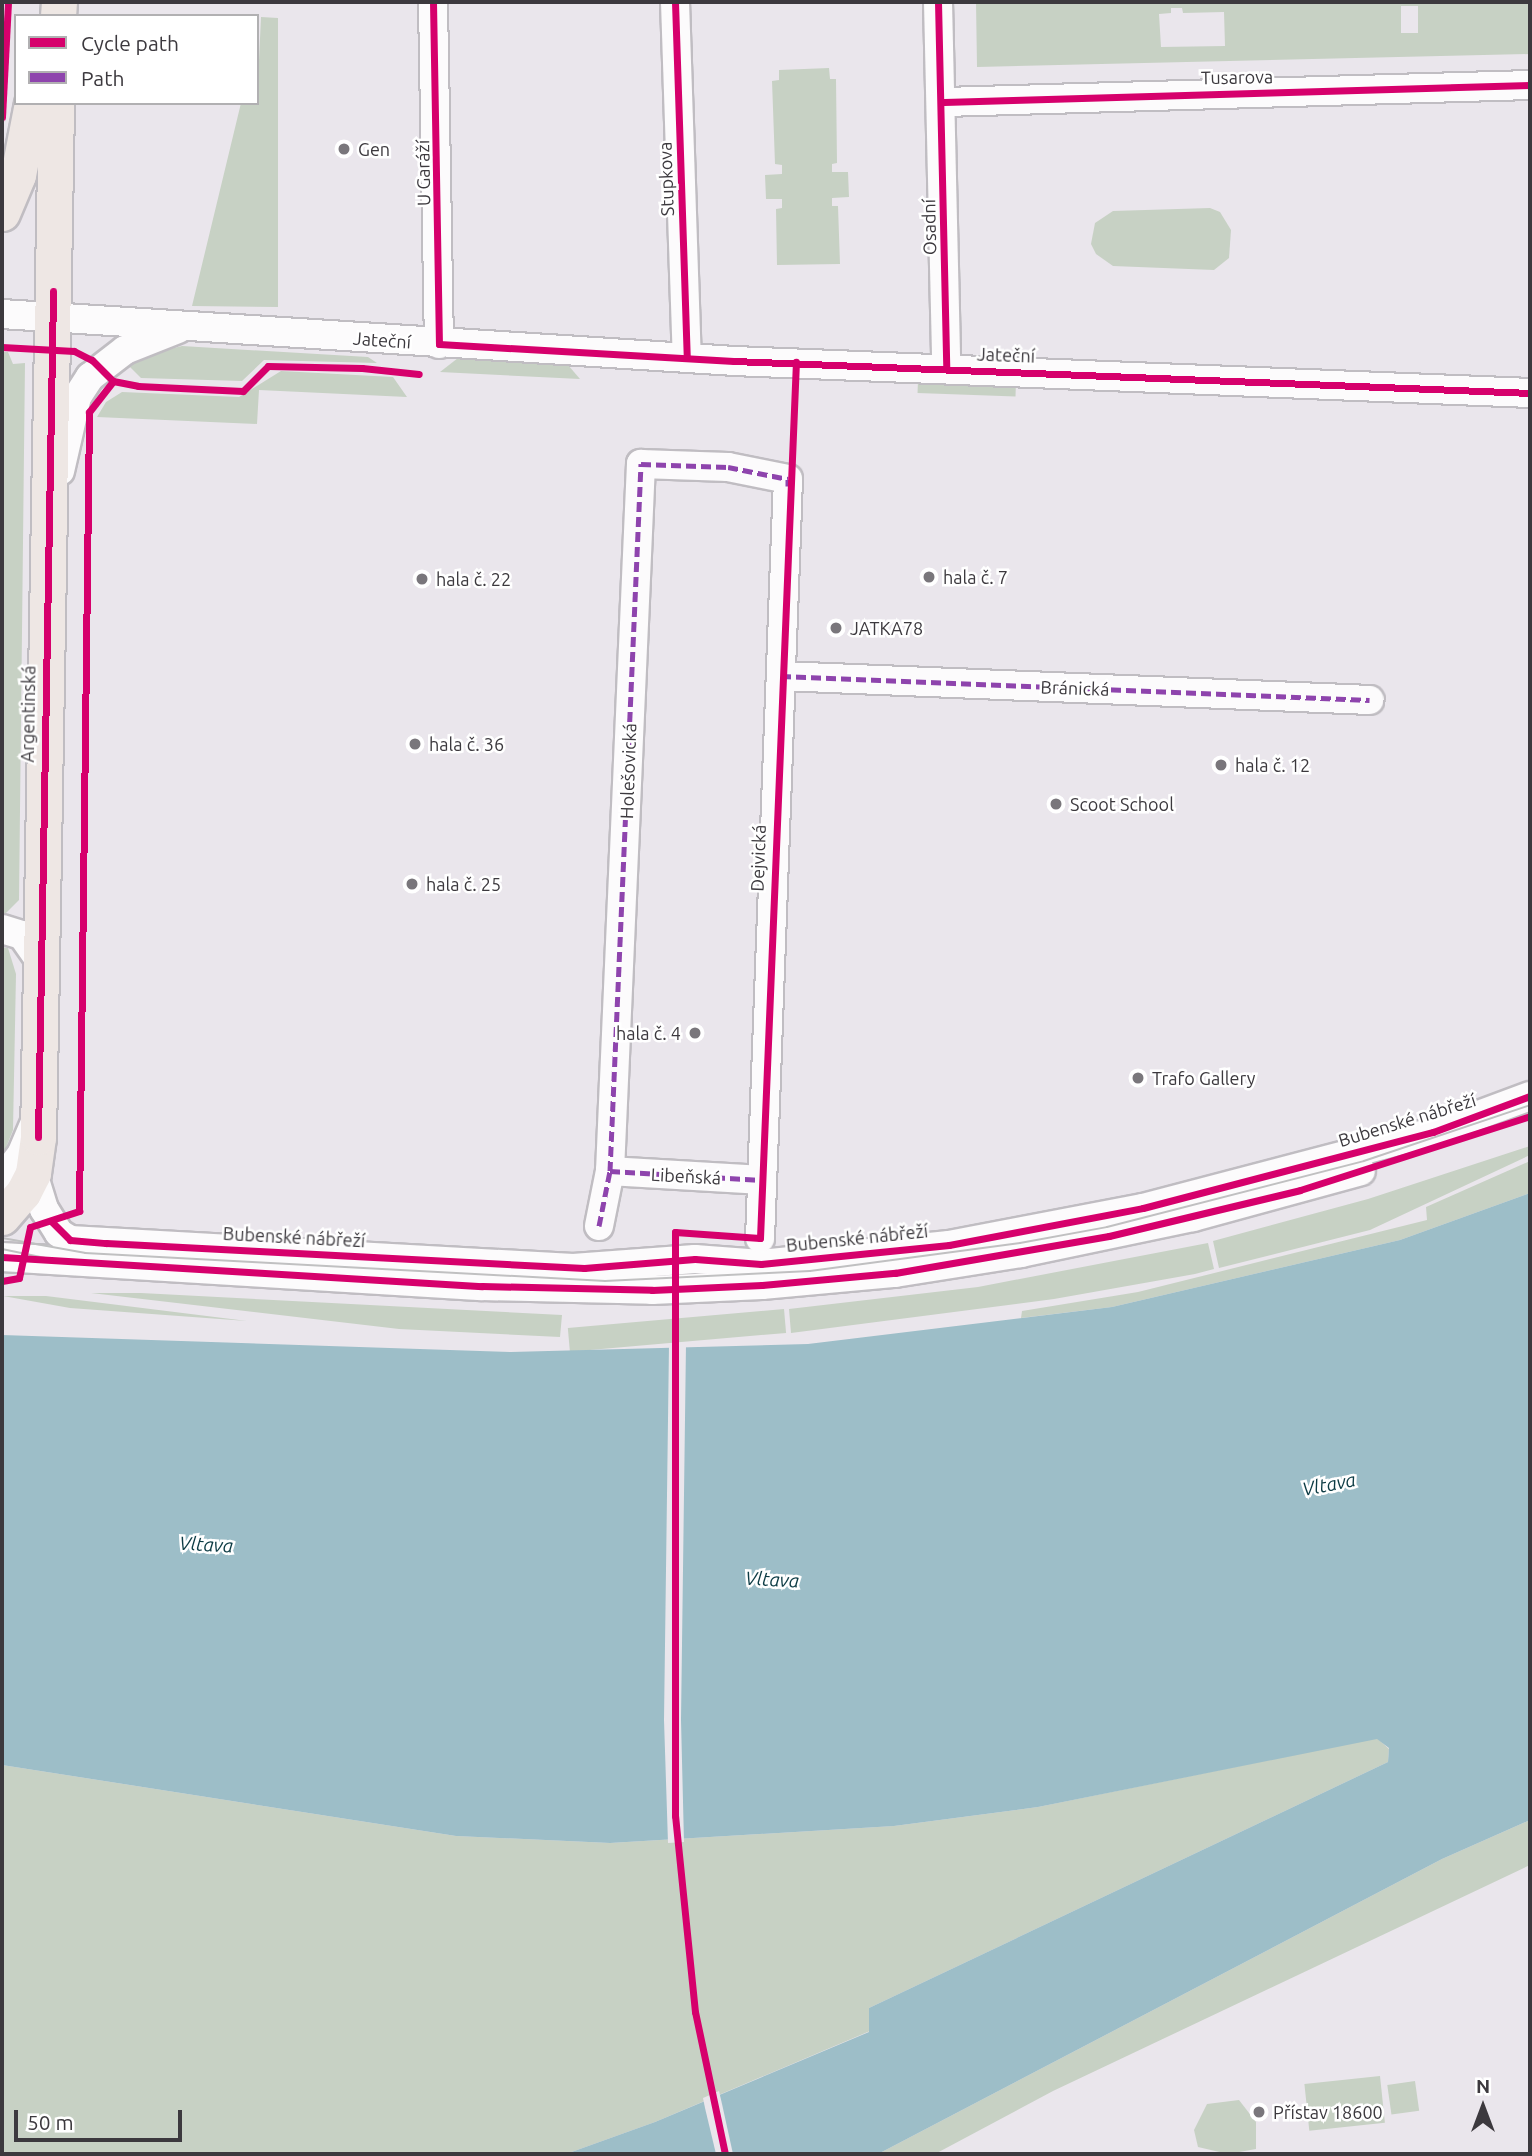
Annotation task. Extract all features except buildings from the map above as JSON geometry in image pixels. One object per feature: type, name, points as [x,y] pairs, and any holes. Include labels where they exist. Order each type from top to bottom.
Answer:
[{"type":"main road","points":[[2,213],[20,166],[33,105]]},
{"type":"main road","name":"Argentinská","points":[[2,1217],[23,1193],[17,1176],[38,1115],[57,105]]},
{"type":"street","name":"U Garáží","points":[[433,2],[439,344]]},
{"type":"street","name":"Stupkova","points":[[675,2],[687,356]]},
{"type":"street","name":"Osadní","points":[[938,2],[944,102],[946,368]]},
{"type":"street","name":"Tusarova","points":[[944,102],[1530,85]]},
{"type":"street","name":"Jateční","points":[[2,314],[439,344],[1530,393]]},
{"type":"street","name":"Jateční","points":[[48,524],[72,413],[90,377],[142,341],[198,326]]},
{"type":"street","name":"Holešovická","points":[[599,1226],[610,1171],[640,464],[728,467],[788,479]]},
{"type":"street","name":"Dejvická","points":[[760,1238],[788,479]]},
{"type":"street","name":"Bránická","points":[[781,676],[1370,700]]},
{"type":"street","points":[[2,929],[23,935],[39,959]]},
{"type":"street","name":"Bubenské nábřeží","points":[[17,1176],[44,1209],[59,1233],[70,1240],[573,1268],[695,1259],[761,1264],[948,1245],[1143,1208],[1433,1132],[1530,1096]]},
{"type":"street","name":"Bubenské nábřeží","points":[[2,1256],[239,1273],[614,1290],[762,1285],[895,1273],[1046,1248],[1193,1217],[1313,1186],[1530,1116]]},
{"type":"street","name":"Libeňská","points":[[610,1171],[762,1180]]},
{"type":"shaded area","points":[[976,2],[1530,2],[1530,54],[977,67]],"holes":[[[1401,6],[1418,6],[1418,33],[1401,33]],[[1171,8],[1182,8],[1183,13],[1224,12],[1225,46],[1161,47],[1159,14],[1171,13]]]},
{"type":"shaded area","points":[[261,17],[278,18],[278,307],[192,306],[241,105],[259,105]]},
{"type":"shaded area","points":[[829,68],[830,79],[836,79],[837,163],[832,164],[832,172],[848,172],[849,197],[832,198],[832,206],[838,206],[840,264],[777,265],[776,209],[782,208],[782,199],[766,199],[765,175],[782,174],[782,165],[775,164],[772,81],[779,80],[779,70]]},
{"type":"shaded area","points":[[1210,208],[1220,212],[1231,230],[1229,258],[1214,270],[1113,266],[1096,254],[1091,244],[1095,223],[1113,211]]},
{"type":"shaded area","points":[[182,346],[368,357],[377,363],[264,360],[242,381],[141,378],[124,361]]},
{"type":"shaded area","points":[[2,352],[8,352],[13,364],[25,363],[19,900],[2,917]]},
{"type":"shaded area","points":[[458,358],[556,361],[568,365],[580,379],[440,372]]},
{"type":"shaded area","points":[[281,371],[393,377],[407,397],[259,390],[257,424],[97,417],[106,402],[122,392],[239,397]]},
{"type":"shaded area","points":[[918,380],[1016,383],[1015,396],[918,393]]},
{"type":"shaded area","points":[[2,947],[8,948],[16,974],[13,1130],[2,1158]]},
{"type":"shaded area","points":[[1530,1146],[1530,1155],[1370,1230],[1219,1268],[1213,1241],[1368,1199]]},
{"type":"shaded area","points":[[1530,1161],[1530,1193],[1400,1240],[1112,1307],[1021,1318],[1022,1311],[1138,1292],[1427,1220],[1426,1207]]},
{"type":"shaded area","points":[[1208,1243],[1214,1269],[1195,1274],[1054,1299],[791,1333],[789,1309],[978,1287]]},
{"type":"shaded area","points":[[91,1293],[141,1293],[562,1315],[560,1337],[399,1329]]},
{"type":"shaded area","points":[[3,1296],[46,1296],[247,1321],[70,1308]]},
{"type":"shaded area","points":[[784,1309],[786,1333],[570,1352],[568,1328]]},
{"type":"shaded area","points":[[1377,1738],[1389,1749],[1388,1762],[869,2008],[870,2031],[655,2122],[566,2154],[2,2154],[2,1765],[456,1836],[610,1843],[894,1826],[1038,1807]]},
{"type":"shaded area","points":[[1530,1820],[1530,1865],[1053,2091],[935,2154],[878,2154],[1442,1859]]},
{"type":"shaded area","points":[[1380,2076],[1385,2123],[1309,2131],[1304,2084]]},
{"type":"shaded area","points":[[1415,2081],[1419,2111],[1391,2115],[1387,2085]]},
{"type":"shaded area","points":[[1239,2100],[1256,2122],[1256,2149],[1228,2154],[1198,2147],[1194,2130],[1207,2104]]},
{"type":"water","name":"Vltava","points":[[1530,1193],[1530,1820],[1442,1859],[878,2154],[566,2154],[655,2122],[869,2032],[869,2008],[1388,1762],[1389,1748],[1377,1739],[1038,1807],[894,1826],[610,1843],[456,1836],[2,1765],[2,1335],[511,1352],[808,1344],[1112,1307],[1400,1240]]},
{"type":"pier","points":[[669,1344],[686,1344],[681,1720],[684,1842],[668,1843],[664,1720]]},
{"type":"pier","points":[[719,2091],[733,2154],[716,2154],[705,2108],[703,2098]]},
{"type":"tram line","points":[[2,1238],[85,1253],[605,1281],[810,1271],[1020,1243],[1107,1227],[1364,1161],[1530,1105]]},
{"type":"tram line","points":[[2,1249],[65,1262]]},
{"type":"tram line","points":[[865,1276],[927,1268]]},
{"type":"tram line","points":[[239,1273],[505,1287]]},
{"type":"marked path","points":[[599,1226],[610,1171],[641,464],[728,467],[788,479],[788,486]]},
{"type":"marked path","points":[[781,676],[1370,700]]},
{"type":"marked path","points":[[610,1171],[762,1180]]},
{"type":"cycle path","points":[[2,117],[8,2]]},
{"type":"cycle path","points":[[433,2],[439,344],[734,361],[1530,393]]},
{"type":"cycle path","points":[[675,2],[687,356]]},
{"type":"cycle path","points":[[938,2],[946,368]]},
{"type":"cycle path","points":[[944,102],[1530,85]]},
{"type":"cycle path","points":[[38,1137],[53,291]]},
{"type":"cycle path","points":[[2,347],[74,351],[92,360],[113,381],[138,386],[243,391],[268,366],[362,368],[419,374]]},
{"type":"cycle path","points":[[725,2154],[695,2012],[675,1816],[675,1232],[760,1238],[796,362]]},
{"type":"cycle path","points":[[2,1281],[19,1278],[30,1227],[79,1211],[89,412],[113,381]]},
{"type":"cycle path","points":[[51,1221],[70,1240],[106,1243],[584,1268],[695,1259],[761,1264],[949,1245],[1143,1208],[1433,1132],[1530,1096]]},
{"type":"cycle path","points":[[2,1257],[482,1286],[652,1290],[762,1285],[895,1273],[1109,1236],[1300,1190],[1530,1116]]},
{"type":"place","name":"Gen","points":[[344,149]]},
{"type":"place","name":"hala č. 7","points":[[929,577]]},
{"type":"place","name":"hala č. 22","points":[[422,579]]},
{"type":"place","name":"JATKA78","points":[[836,628]]},
{"type":"place","name":"hala č. 36","points":[[415,744]]},
{"type":"place","name":"hala č. 12","points":[[1221,765]]},
{"type":"place","name":"Scoot School","points":[[1056,804]]},
{"type":"place","name":"hala č. 25","points":[[412,884]]},
{"type":"place","name":"hala č. 4","points":[[695,1033]]},
{"type":"place","name":"Trafo Gallery","points":[[1138,1078]]},
{"type":"place","name":"Přístav 18600","points":[[1259,2112]]}]
